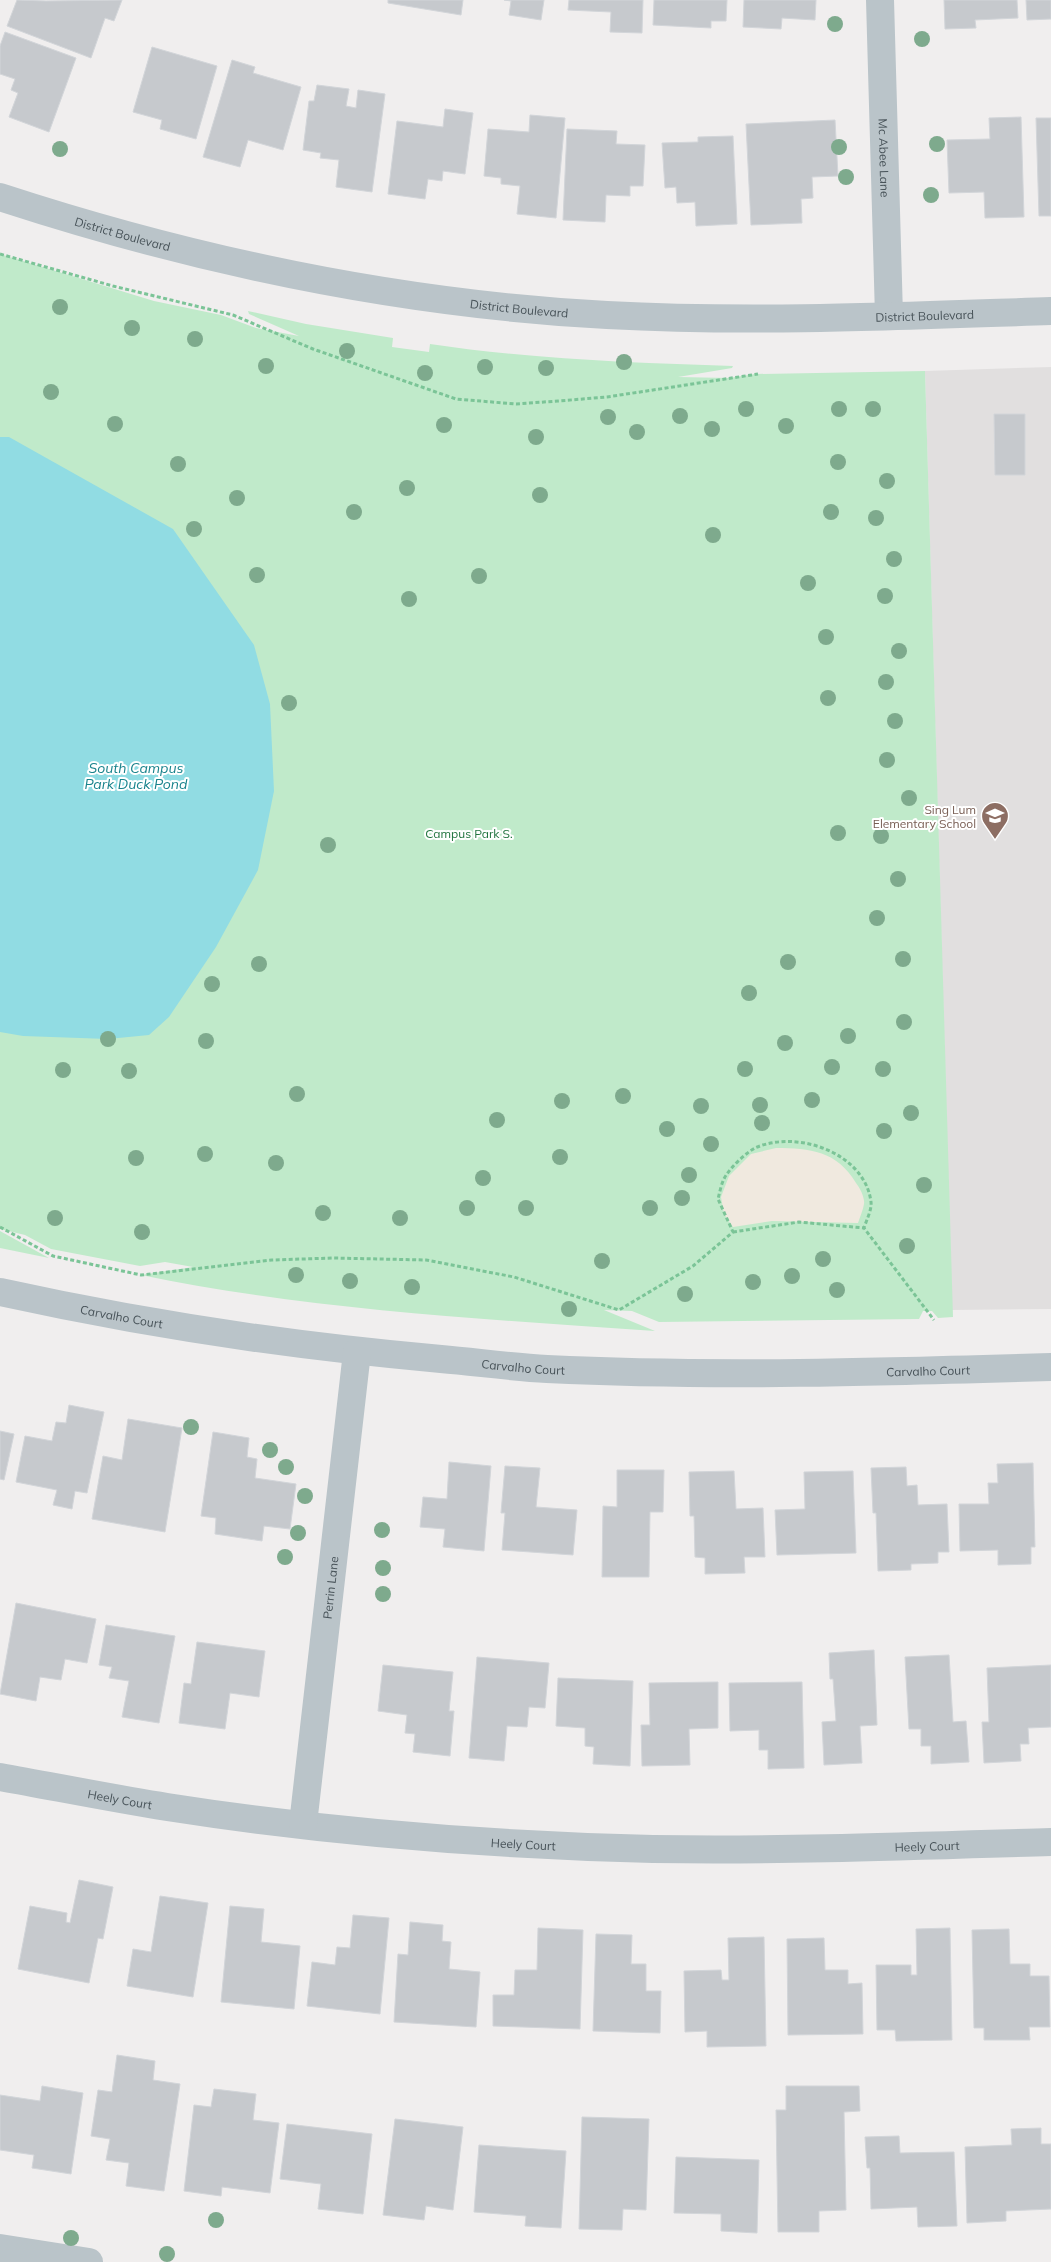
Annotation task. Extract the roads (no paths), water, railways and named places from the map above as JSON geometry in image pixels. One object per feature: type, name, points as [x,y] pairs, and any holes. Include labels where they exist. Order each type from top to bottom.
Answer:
[{"type":"street","name":"Mc Abee Lane","points":[[880,0],[889,316]]},
{"type":"street","name":"District Boulevard","points":[[0,197],[83,224],[202,256],[362,288],[484,304],[606,315],[710,318],[889,316],[1051,311]]},
{"type":"street","name":"Carvalho Court","points":[[0,1292],[63,1306],[239,1337],[357,1352],[544,1368],[722,1374],[1051,1367]]},
{"type":"street","name":"Perrin Lane","points":[[303,1824],[357,1352]]},
{"type":"street","name":"Heely Court","points":[[0,1777],[168,1807],[303,1824],[449,1838],[651,1848],[787,1850],[1051,1842]]},
{"type":"street","points":[[0,2248],[89,2262]]},
{"type":"water","name":"South Campus Park Duck Pond","points":[[0,437],[9,437],[173,529],[254,645],[270,704],[274,791],[258,870],[216,947],[169,1017],[149,1035],[108,1039],[23,1036],[0,1032]]},
{"type":"place","name":"Sing Lum Elementary School","points":[[995,840]]},
{"type":"park label","name":"Campus Park S.","points":[[469,833]]}]
